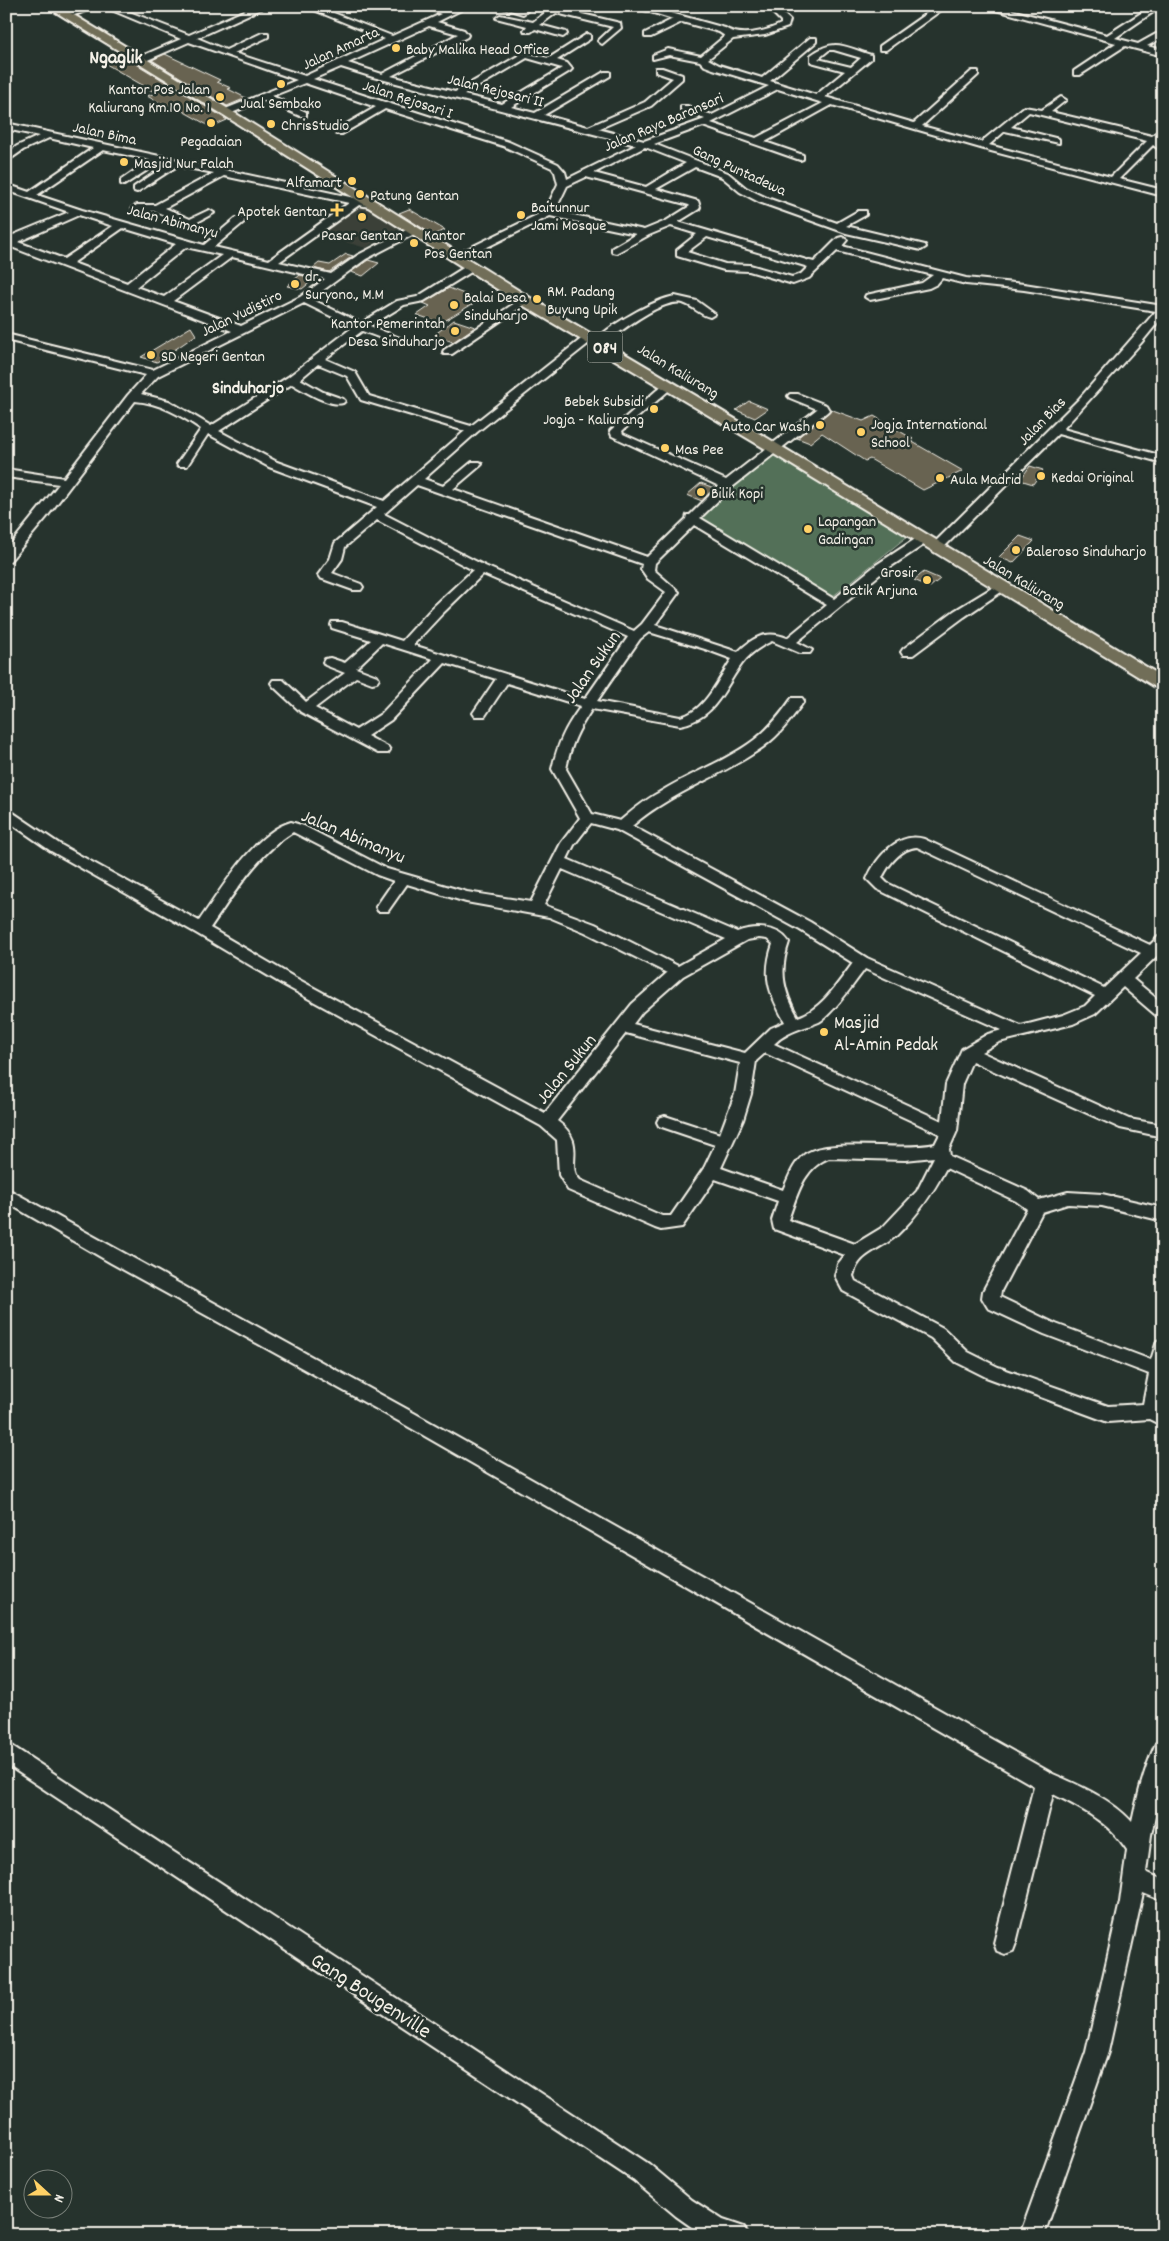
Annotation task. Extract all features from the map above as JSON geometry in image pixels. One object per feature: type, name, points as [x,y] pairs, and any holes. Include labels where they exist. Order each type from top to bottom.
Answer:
[{"type":"main road","name":"Jalan Kaliurang","points":[[51,6],[226,112],[352,198],[374,205],[524,300],[670,385],[1000,587],[1163,684]]},
{"type":"street","points":[[66,16],[95,6]]},
{"type":"street","name":"Jalan Rejosari I","points":[[106,6],[188,40],[304,80],[506,144],[556,166],[560,172],[563,184]]},
{"type":"street","points":[[140,60],[264,6]]},
{"type":"street","points":[[308,6],[392,39]]},
{"type":"street","points":[[426,6],[448,14]]},
{"type":"street","name":"Jalan Amarta","points":[[226,112],[304,80],[465,6]]},
{"type":"street","points":[[501,6],[523,11]]},
{"type":"street","points":[[635,6],[722,30],[731,36]]},
{"type":"street","points":[[883,48],[943,6]]},
{"type":"street","points":[[985,6],[1163,53]]},
{"type":"street","points":[[1107,39],[1158,6]]},
{"type":"street","points":[[531,27],[557,8],[618,25],[618,28],[602,41]]},
{"type":"street","points":[[126,14],[135,10]]},
{"type":"street","points":[[703,59],[731,36],[765,33],[785,25],[786,20],[777,13]]},
{"type":"street","points":[[500,18],[563,34]]},
{"type":"street","points":[[648,35],[681,19]]},
{"type":"street","points":[[384,76],[464,35],[461,32],[430,23]]},
{"type":"street","points":[[226,53],[266,35]]},
{"type":"street","points":[[1138,47],[1159,36]]},
{"type":"street","points":[[550,61],[587,37]]},
{"type":"street","points":[[763,82],[814,40]]},
{"type":"street","points":[[1077,73],[1123,43]]},
{"type":"street","points":[[818,98],[853,70],[868,58],[867,56],[829,47],[814,57],[814,60],[817,62],[853,70]]},
{"type":"street","points":[[656,57],[668,52],[703,59],[716,67],[915,128],[1163,194]]},
{"type":"street","points":[[457,95],[526,55],[564,65],[567,69],[504,107]]},
{"type":"street","name":"Jalan Rejosari II","points":[[339,63],[645,144]]},
{"type":"street","points":[[591,129],[648,104],[679,77],[659,70]]},
{"type":"street","points":[[915,128],[975,73]]},
{"type":"street","points":[[538,115],[607,74]]},
{"type":"street","name":"Jalan Raya Baransari","points":[[563,184],[645,144],[707,121],[776,86]]},
{"type":"street","points":[[264,96],[303,114]]},
{"type":"street","points":[[1045,112],[1061,100]]},
{"type":"street","points":[[757,142],[831,102]]},
{"type":"street","points":[[339,132],[384,106]]},
{"type":"street","points":[[684,108],[707,121],[757,142],[800,157]]},
{"type":"street","points":[[983,145],[1027,109],[1152,140],[1163,149]]},
{"type":"street","name":"Jalan Bima","points":[[6,126],[175,163],[352,198]]},
{"type":"street","points":[[1003,128],[1056,141]]},
{"type":"street","points":[[1112,181],[1163,130]]},
{"type":"street","points":[[6,159],[20,148],[48,135]]},
{"type":"street","name":"Gang Puntadewa","points":[[645,144],[732,178],[743,190],[763,200],[850,231],[921,247]]},
{"type":"street","points":[[30,195],[77,165],[100,147]]},
{"type":"street","points":[[124,182],[158,159]]},
{"type":"street","points":[[137,189],[175,163]]},
{"type":"street","points":[[646,191],[694,163]]},
{"type":"street","points":[[137,208],[157,208],[184,195],[222,172]]},
{"type":"street","points":[[584,173],[694,203],[695,206],[670,223],[645,233],[616,250]]},
{"type":"street","points":[[549,213],[563,184]]},
{"type":"street","name":"Jalan Abimanyu","points":[[6,186],[78,212],[184,243],[332,278]]},
{"type":"street","points":[[271,263],[352,198]]},
{"type":"street","points":[[157,208],[187,223],[210,213]]},
{"type":"street","points":[[8,241],[78,212]]},
{"type":"street","points":[[457,258],[549,213],[645,233]]},
{"type":"street","points":[[838,227],[862,213]]},
{"type":"street","points":[[206,248],[240,220]]},
{"type":"street","points":[[670,223],[817,265]]},
{"type":"street","points":[[64,264],[121,224]]},
{"type":"street","name":"Jalan Yudistiro","points":[[6,558],[132,397],[154,374],[304,299],[332,278],[389,242],[414,230]]},
{"type":"street","points":[[704,234],[681,252],[681,254],[724,267],[750,268],[793,281],[805,276],[850,231]]},
{"type":"street","points":[[8,241],[64,264],[241,330]]},
{"type":"street","points":[[128,288],[184,243]]},
{"type":"street","points":[[770,252],[781,244]]},
{"type":"street","points":[[835,247],[966,281],[1018,286],[1163,309]]},
{"type":"street","points":[[736,267],[757,248]]},
{"type":"street","points":[[164,302],[232,253]]},
{"type":"street","points":[[183,464],[209,429],[292,380],[362,327],[401,303],[420,299],[472,267]]},
{"type":"street","points":[[870,297],[925,286],[933,282],[940,274]]},
{"type":"street","points":[[304,299],[362,327],[402,342]]},
{"type":"street","points":[[357,587],[333,579],[324,573],[336,559],[338,546],[473,430],[594,341],[671,299],[695,304],[710,314]]},
{"type":"street","points":[[448,352],[524,300]]},
{"type":"street","name":"Jalan Bias","points":[[937,548],[1056,430],[1144,333],[1163,309]]},
{"type":"street","points":[[6,337],[154,374]]},
{"type":"street","points":[[317,360],[351,374],[365,398],[473,430]]},
{"type":"street","points":[[292,380],[339,401]]},
{"type":"street","points":[[670,385],[618,429],[616,431],[618,436],[727,485]]},
{"type":"street","points":[[415,480],[446,489],[649,562],[691,518],[727,485],[824,410],[794,396]]},
{"type":"street","points":[[132,397],[144,397],[168,403],[235,447],[258,459],[380,510],[481,569],[635,636]]},
{"type":"street","points":[[1056,430],[1163,460]]},
{"type":"street","points":[[446,489],[476,464]]},
{"type":"street","points":[[6,472],[67,482]]},
{"type":"street","points":[[691,518],[834,604]]},
{"type":"street","points":[[788,643],[880,568],[924,540]]},
{"type":"street","name":"Jalan Sukun","points":[[587,818],[559,769],[564,744],[572,728],[635,636],[647,627],[673,592],[668,586],[650,576],[647,569],[649,562]]},
{"type":"street","points":[[406,646],[437,610],[481,569]]},
{"type":"street","points":[[908,652],[959,614],[1000,587]]},
{"type":"street","points":[[337,625],[589,704],[686,722],[707,706],[740,658],[755,644],[769,636],[805,650]]},
{"type":"street","points":[[647,627],[710,646],[740,658]]},
{"type":"street","points":[[306,709],[351,671],[380,638]]},
{"type":"street","points":[[357,736],[386,716],[441,659]]},
{"type":"street","points":[[330,662],[372,679]]},
{"type":"street","points":[[480,713],[503,678]]},
{"type":"street","points":[[278,683],[306,709],[383,750]]},
{"type":"street","points":[[622,827],[636,812],[660,796],[728,764],[747,752],[784,721],[797,701]]},
{"type":"street","points":[[6,813],[56,848],[201,929],[286,980],[547,1122],[566,1139],[568,1146],[566,1175],[568,1180],[574,1185],[661,1223],[676,1222],[712,1171],[743,1094],[748,1059],[777,1032],[815,1017],[838,993],[862,962]]},
{"type":"street","points":[[678,972],[590,928],[536,908],[545,886],[560,862],[568,843],[587,818],[599,819],[622,827],[804,926],[862,962],[1018,1031]]},
{"type":"street","name":"Jalan Abimanyu","points":[[201,929],[239,877],[264,847],[291,827],[299,829],[382,872],[466,897],[536,908]]},
{"type":"street","points":[[1105,995],[882,886],[874,879],[877,870],[900,848],[912,842],[919,842],[1157,946],[1090,1010],[1067,1020],[994,1038],[968,1053],[954,1084],[953,1104],[948,1131],[941,1154],[922,1195],[889,1232],[857,1252],[848,1264],[844,1276],[849,1286],[937,1333],[962,1357],[992,1372],[1108,1414],[1157,1415],[1158,1370],[1163,1346]]},
{"type":"street","points":[[560,862],[738,938],[759,933],[771,935],[781,942],[773,970],[775,990],[794,1024]]},
{"type":"street","points":[[383,907],[402,878]]},
{"type":"street","name":"Jalan Sukun","points":[[547,1122],[624,1027],[637,1008],[678,972],[738,938]]},
{"type":"street","points":[[1122,978],[1163,1013]]},
{"type":"street","points":[[624,1027],[748,1059]]},
{"type":"street","points":[[762,1045],[948,1131]]},
{"type":"street","points":[[968,1053],[1126,1124],[1161,1127]]},
{"type":"street","points":[[665,1122],[725,1142]]},
{"type":"street","points":[[857,1252],[780,1224],[788,1198],[800,1170],[812,1158],[828,1152],[941,1154],[1022,1196],[1036,1207]]},
{"type":"street","points":[[712,1171],[788,1198]]},
{"type":"street","points":[[6,1194],[117,1258],[408,1418],[1046,1780],[1084,1798],[1120,1822],[1139,1849]]},
{"type":"street","points":[[1158,1370],[1050,1329],[994,1303],[992,1291],[1036,1207],[1068,1198],[1102,1200],[1163,1215]]},
{"type":"street","points":[[1032,2235],[1097,2052],[1131,1902],[1140,1835],[1151,1784],[1163,1750]]},
{"type":"street","name":"Gang Bougenville","points":[[6,1752],[641,2172],[684,2208],[718,2231],[736,2235]]},
{"type":"street","points":[[1004,1944],[1046,1780]]},
{"type":"street","points":[[1134,1878],[1163,1891]]},
{"type":"shaded area","name":"Pasar Gentan","points":[[354,205],[369,206],[404,228],[385,235],[366,248],[315,233]]},
{"type":"green space","name":"Lapangan Gadingan","points":[[772,452],[909,535],[832,597],[699,517]]},
{"type":"building","points":[[165,54],[220,80],[217,82],[231,88],[228,89],[246,98],[227,106],[152,60]]},
{"type":"building","points":[[125,57],[227,120],[211,127],[172,105],[167,107],[147,96],[156,93],[106,64]]},
{"type":"building","points":[[409,209],[445,230],[433,235],[399,213]]},
{"type":"building","points":[[346,254],[353,256],[329,272],[313,268],[319,263],[330,265]]},
{"type":"building","points":[[368,260],[379,263],[363,276],[351,272]]},
{"type":"building","points":[[300,275],[320,280],[312,281],[302,289],[287,286]]},
{"type":"building","points":[[449,288],[479,300],[441,323],[417,315],[430,306],[423,303]]},
{"type":"building","name":"Kantor Pemerintah Desa Sinduharjo","points":[[454,320],[475,327],[453,342],[434,335]]},
{"type":"building","points":[[191,327],[196,335],[157,362],[141,357]]},
{"type":"building","points":[[749,401],[768,409],[755,418],[736,410]]},
{"type":"building","points":[[830,409],[863,421],[874,416],[913,439],[909,440],[963,471],[923,490],[870,459],[865,461],[822,433],[810,443],[797,438],[828,413]]},
{"type":"building","name":"Kedai Original","points":[[1030,466],[1043,470],[1033,484],[1020,480]]},
{"type":"building","name":"Bilik Kopi","points":[[701,483],[714,488],[702,501],[687,495]]},
{"type":"building","name":"Baleroso Sinduharjo","points":[[1020,536],[1034,541],[1013,563],[999,557]]},
{"type":"building","name":"Grosir Batik Arjuna","points":[[924,572],[940,579],[930,587],[914,580]]},
{"type":"place","name":"Baby Malika Head Office","points":[[396,48]]},
{"type":"place","name":"Jual Sembako","points":[[281,84]]},
{"type":"place","name":"Kantor Pos Jalan Kaliurang Km.10 No. 1","points":[[220,97]]},
{"type":"place","name":"Pegadaian","points":[[211,123]]},
{"type":"place","name":"ChrisStudio","points":[[271,124]]},
{"type":"place","name":"Masjid Nur Falah","points":[[124,162]]},
{"type":"place","name":"Alfamart","points":[[352,181]]},
{"type":"place","name":"Patung Gentan","points":[[360,194]]},
{"type":"place","name":"Apotek Gentan","points":[[337,210]]},
{"type":"place","name":"Baitunnur Jami Mosque","points":[[521,215]]},
{"type":"place","name":"Pasar Gentan","points":[[362,217]]},
{"type":"place","name":"Kantor Pos Gentan","points":[[414,243]]},
{"type":"place","name":"dr. Suryono., M.M","points":[[295,284]]},
{"type":"place","name":"RM. Padang Buyung Upik","points":[[537,299]]},
{"type":"place","name":"Balai Desa Sinduharjo","points":[[454,305]]},
{"type":"place","name":"Kantor Pemerintah Desa Sinduharjo","points":[[455,331]]},
{"type":"place","name":"SD Negeri Gentan","points":[[151,355]]},
{"type":"place","name":"Bebek Subsidi Jogja - Kaliurang","points":[[654,409]]},
{"type":"place","name":"Auto Car Wash","points":[[820,425]]},
{"type":"place","name":"Jogja International School","points":[[861,432]]},
{"type":"place","name":"Mas Pee","points":[[665,448]]},
{"type":"place","name":"Kedai Original","points":[[1041,476]]},
{"type":"place","name":"Aula Madrid","points":[[940,478]]},
{"type":"place","name":"Bilik Kopi","points":[[701,492]]},
{"type":"place","name":"Lapangan Gadingan","points":[[808,529]]},
{"type":"place","name":"Baleroso Sinduharjo","points":[[1016,550]]},
{"type":"place","name":"Grosir Batik Arjuna","points":[[927,580]]},
{"type":"place","name":"Masjid Al-Amin Pedak","points":[[824,1032]]},
{"type":"district","name":"Ngaglik","points":[[116,56]]},
{"type":"district","name":"Sinduharjo","points":[[248,387]]}]
